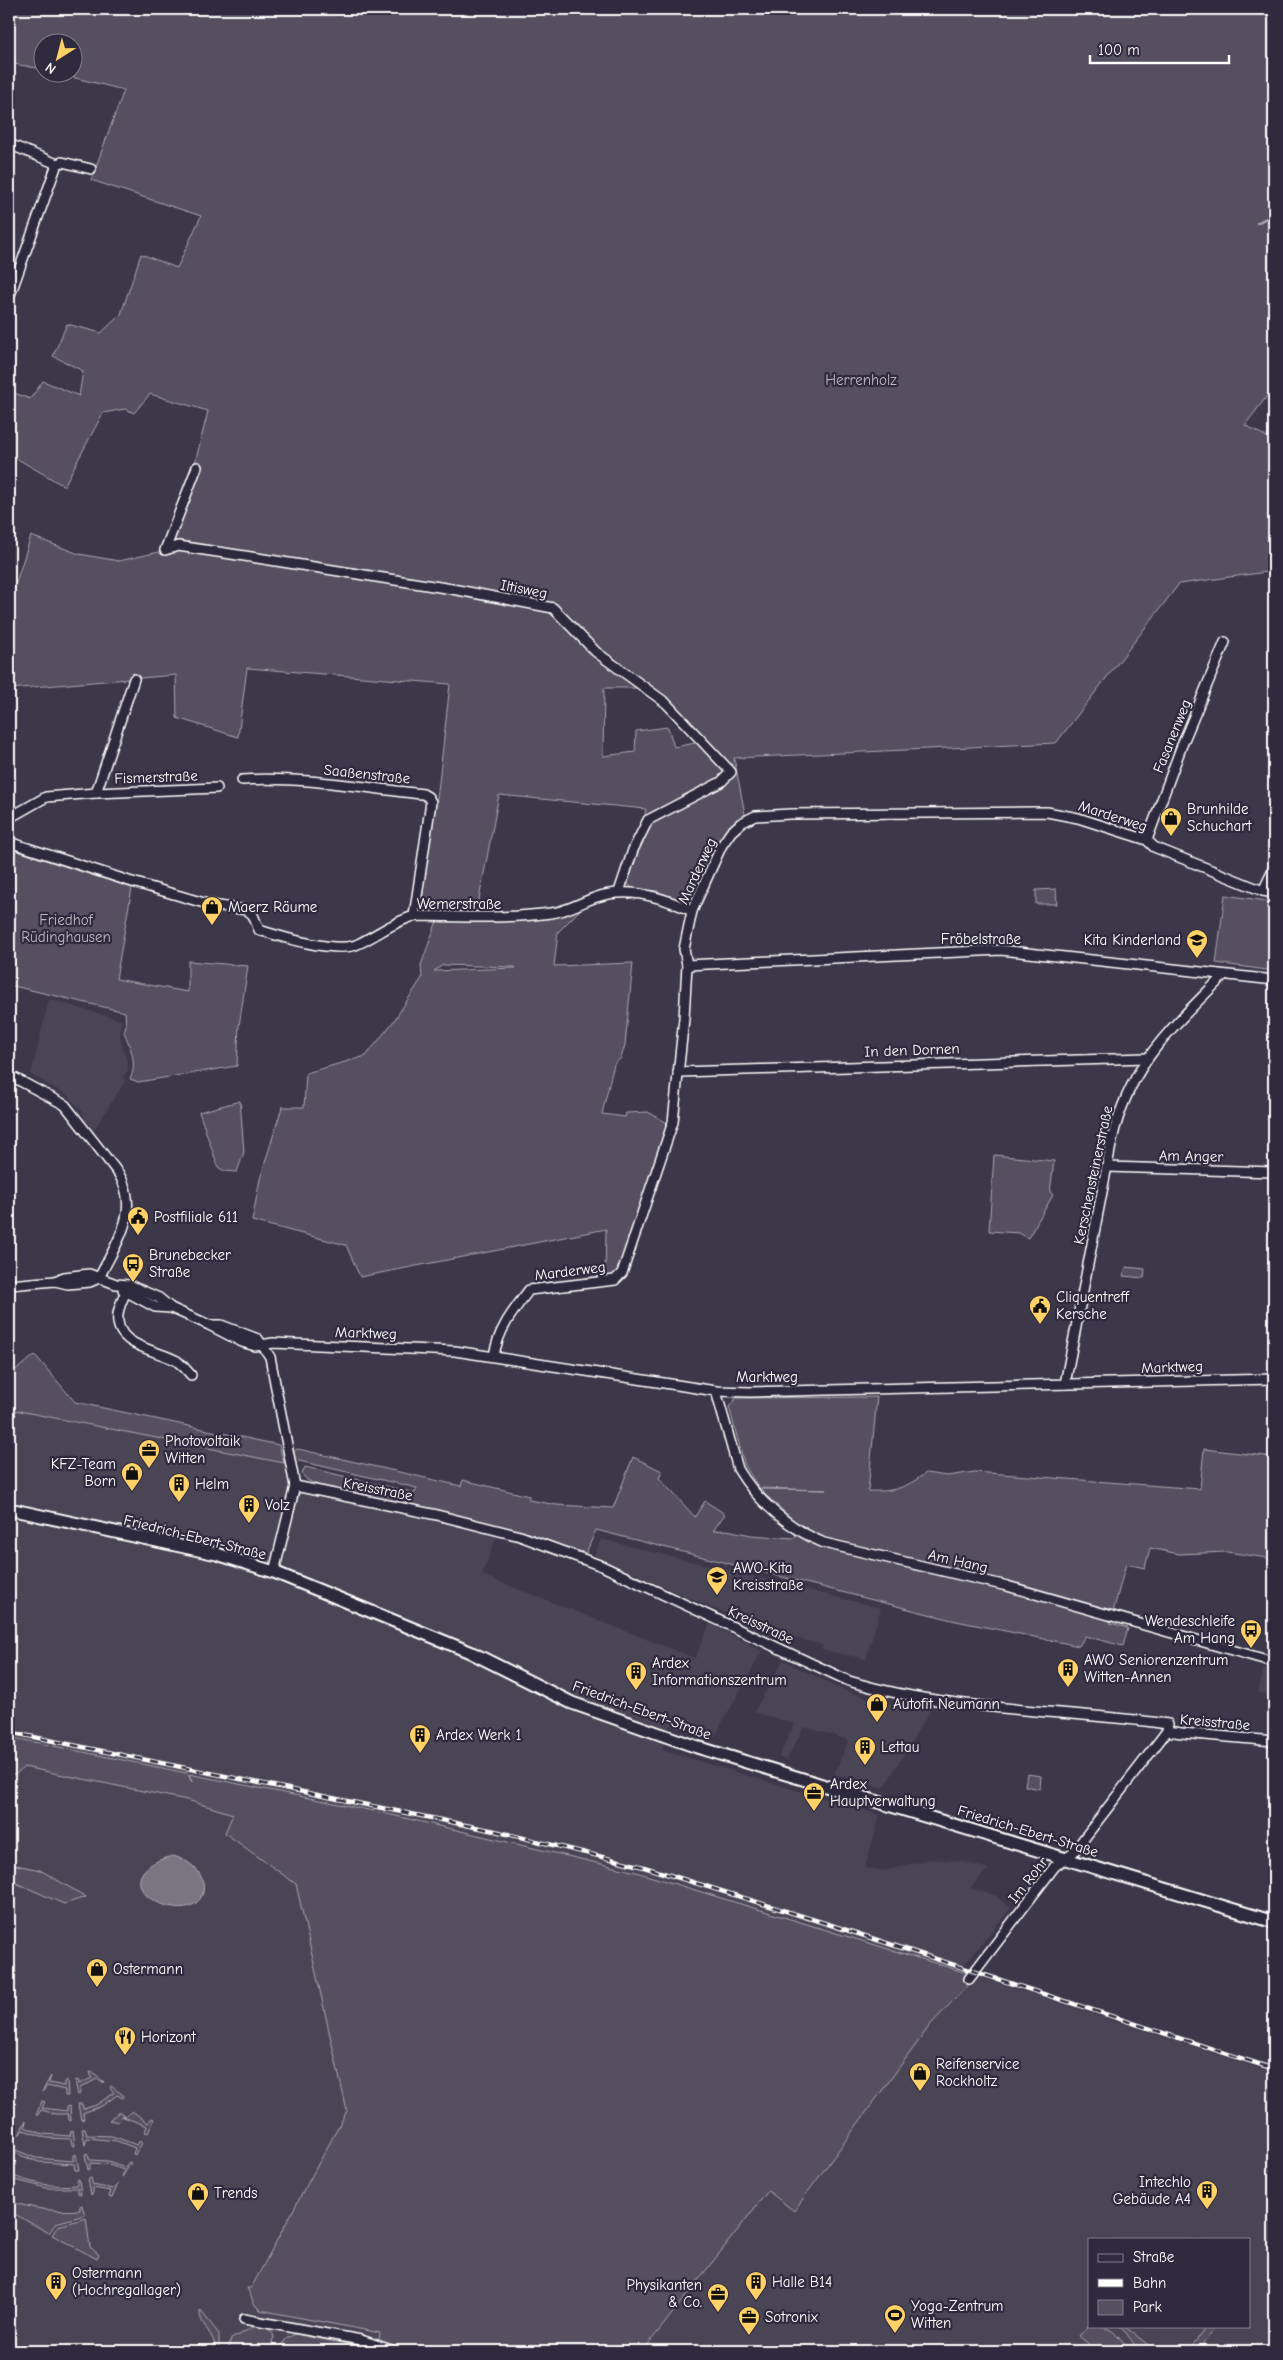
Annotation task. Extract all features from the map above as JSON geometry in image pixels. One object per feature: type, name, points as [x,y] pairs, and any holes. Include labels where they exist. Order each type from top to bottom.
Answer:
[{"type":"street","points":[[9,144],[57,164],[62,162],[91,169]]},
{"type":"street","points":[[9,298],[57,164]]},
{"type":"street","name":"Iltisweg","points":[[197,467],[164,550],[178,546],[452,589],[553,608],[596,652],[666,703],[732,772],[721,782],[648,820],[633,850],[619,892]]},
{"type":"street","name":"Fasanenweg","points":[[1147,840],[1182,745],[1225,642]]},
{"type":"street","name":"Fismerstraße","points":[[96,793],[134,679]]},
{"type":"street","name":"Saaßenstraße","points":[[242,780],[262,778],[422,794],[428,797],[431,802],[414,916]]},
{"type":"street","name":"Fismerstraße","points":[[9,818],[46,797],[217,788]]},
{"type":"street","name":"Marderweg","points":[[494,1356],[497,1339],[511,1314],[529,1290],[615,1280],[622,1273],[673,1122],[687,965],[684,949],[692,911],[722,845],[741,823],[755,816],[1047,812],[1078,818],[1147,840],[1154,847],[1274,894]]},
{"type":"street","name":"Wemerstraße","points":[[9,842],[129,881],[211,905],[246,910],[253,915],[256,932],[301,942],[346,948],[357,945],[394,924],[414,916],[501,918],[544,914],[568,909],[594,898],[619,892],[656,896],[692,911]]},
{"type":"street","points":[[1263,891],[1274,868]]},
{"type":"street","name":"Fröbelstraße","points":[[687,965],[1001,950],[1274,980]]},
{"type":"street","name":"Kerschensteinerstraße","points":[[1065,1384],[1114,1131],[1123,1101],[1146,1058],[1224,975]]},
{"type":"street","name":"In den Dornen","points":[[678,1072],[1146,1058]]},
{"type":"street","points":[[9,1075],[65,1106],[119,1174],[129,1199],[127,1218],[99,1278],[90,1282],[68,1284],[55,1281],[9,1284]]},
{"type":"street","name":"Am Anger","points":[[1107,1167],[1274,1172]]},
{"type":"street","points":[[99,1278],[127,1289],[159,1298],[171,1308],[210,1325],[230,1338],[249,1345],[264,1346],[270,1357],[274,1372],[295,1486],[274,1572]]},
{"type":"street","points":[[127,1289],[118,1313],[118,1325],[123,1334],[138,1345],[178,1362],[191,1374]]},
{"type":"street","name":"Marktweg","points":[[264,1346],[273,1343],[456,1351],[716,1391],[750,1392],[1274,1379]]},
{"type":"street","name":"Am Hang","points":[[716,1391],[738,1469],[744,1479],[774,1510],[802,1534],[824,1543],[1007,1586],[1274,1662]]},
{"type":"street","name":"Kreisstraße","points":[[295,1486],[437,1515],[520,1536],[602,1566],[848,1681],[878,1690],[952,1702],[1168,1724],[1167,1731],[1274,1741]]},
{"type":"street","name":"Friedrich-Ebert-Straße","points":[[9,1509],[218,1554],[274,1572],[470,1652],[572,1703],[630,1724],[697,1747],[1274,1922]]},
{"type":"street","name":"Im Rohr","points":[[969,1979],[1055,1866],[1072,1854],[1167,1731]]},
{"type":"street","points":[[244,2319],[361,2340],[394,2351]]},
{"type":"shaded area","points":[[49,999],[121,1020],[120,1037],[128,1065],[128,1070],[123,1077],[126,1080],[94,1130],[85,1120],[82,1111],[67,1095],[31,1075]]},
{"type":"shaded area","points":[[9,1409],[284,1463],[290,1487],[436,1518],[497,1536],[482,1575],[695,1658],[710,1623],[762,1651],[714,1738],[670,1725],[662,1750],[880,1815],[865,1868],[883,1871],[930,1859],[962,1861],[988,1869],[970,1888],[995,1895],[1011,1908],[958,1972],[636,1872],[379,1812],[9,1737]]},
{"type":"shaded area","points":[[601,1539],[881,1608],[866,1659],[822,1650],[823,1645],[757,1628],[754,1622],[742,1620],[630,1573],[594,1556]]},
{"type":"shaded area","points":[[783,1660],[838,1688],[855,1694],[901,1706],[931,1709],[884,1788],[834,1774],[848,1741],[846,1739],[804,1727],[787,1760],[779,1757],[794,1724],[754,1712]]},
{"type":"shaded area","points":[[1264,1668],[1274,1670],[1274,1696],[1258,1692]]},
{"type":"shaded area","name":"Ostermann","points":[[24,1767],[186,1800],[234,1814],[225,1833],[296,1884],[321,1982],[347,2111],[250,2289],[248,2287],[255,2305],[260,2310],[380,2333],[378,2351],[295,2334],[282,2343],[278,2351],[9,2351],[9,1774],[15,1775]]},
{"type":"shaded area","points":[[173,1856],[187,1862],[197,1870],[202,1880],[204,1889],[201,1898],[194,1904],[183,1907],[168,1906],[149,1898],[141,1888],[141,1875],[145,1869],[151,1864]]},
{"type":"shaded area","points":[[977,1976],[1274,2073],[1274,2351],[643,2351],[768,2191],[795,2211],[931,2024]]},
{"type":"green space","name":"Herrenholz","points":[[9,9],[1274,9],[1274,206],[1270,213],[1272,217],[1274,216],[1274,387],[1245,425],[1274,441],[1274,571],[1179,584],[1056,743],[734,758],[745,814],[730,828],[692,904],[657,891],[632,888],[626,882],[638,851],[646,809],[499,795],[476,915],[418,913],[438,791],[450,684],[247,668],[238,737],[177,718],[176,675],[9,689],[9,604],[31,536],[79,554],[119,561],[159,552],[172,526],[179,498],[195,463],[208,411],[150,394],[134,413],[125,409],[103,413],[64,486],[9,454],[9,391],[30,399],[43,381],[79,396],[83,371],[53,356],[67,324],[101,333],[121,314],[141,254],[177,268],[201,216],[91,180],[124,90],[82,80],[82,32],[32,32],[32,67],[9,63]],"holes":[[[604,688],[650,688],[706,741],[674,747],[668,727],[636,731],[635,752],[603,756]]]},
{"type":"green space","name":"Friedhof Rüdinghausen","points":[[14,850],[132,888],[116,979],[188,992],[188,961],[248,966],[239,1026],[237,1066],[138,1082],[130,1079],[133,1061],[131,1049],[124,1032],[126,1025],[125,1012],[9,985],[9,866]]},
{"type":"green space","points":[[1056,889],[1057,904],[1036,904],[1036,890]]},
{"type":"green space","points":[[1225,895],[1274,902],[1274,971],[1216,963]]},
{"type":"green space","points":[[586,904],[558,932],[554,966],[633,963],[625,1045],[621,1058],[614,1064],[602,1114],[625,1117],[626,1113],[648,1112],[669,1124],[621,1269],[616,1276],[605,1276],[606,1229],[360,1277],[346,1245],[252,1221],[260,1179],[282,1107],[304,1107],[306,1073],[366,1056],[393,1022],[422,978],[421,965],[438,918],[502,920]],"holes":[[[443,965],[516,968],[434,971]]]},
{"type":"green space","points":[[240,1101],[244,1152],[237,1172],[224,1171],[218,1167],[199,1112]]},
{"type":"green space","points":[[994,1155],[1054,1161],[1050,1192],[1053,1195],[1028,1238],[1019,1233],[989,1231]]},
{"type":"green space","points":[[1126,1267],[1145,1269],[1144,1278],[1123,1276]]},
{"type":"green space","points":[[35,1355],[75,1402],[279,1445],[284,1463],[9,1409],[9,1375]]},
{"type":"green space","points":[[877,1397],[868,1491],[885,1491],[899,1488],[926,1473],[947,1476],[975,1472],[1200,1489],[1204,1449],[1274,1457],[1274,1559],[1227,1552],[1179,1554],[1150,1548],[1145,1568],[1126,1564],[1110,1623],[1128,1628],[1123,1646],[1085,1636],[1079,1646],[956,1621],[596,1530],[586,1553],[518,1533],[324,1488],[307,1480],[302,1474],[305,1467],[415,1493],[417,1488],[295,1460],[293,1451],[298,1449],[461,1486],[463,1480],[529,1496],[529,1500],[557,1505],[613,1508],[633,1457],[662,1471],[659,1478],[695,1517],[705,1501],[725,1514],[713,1531],[727,1530],[751,1535],[794,1538],[801,1527],[759,1489],[826,1490],[759,1488],[745,1466],[729,1407],[736,1398]]},
{"type":"green space","points":[[9,1737],[187,1773],[192,1782],[189,1774],[379,1812],[636,1872],[977,1976],[931,2024],[794,2211],[768,2191],[643,2351],[278,2351],[286,2339],[295,2334],[377,2350],[380,2333],[260,2310],[255,2305],[247,2288],[251,2288],[347,2111],[296,1884],[225,1833],[233,1814],[187,1800],[24,1767],[15,1775],[9,1774]]},
{"type":"green space","points":[[1027,1774],[1041,1776],[1040,1789],[1025,1786]]},
{"type":"green space","points":[[16,1865],[40,1870],[86,1897],[64,1904],[9,1880],[9,1874]]},
{"type":"green space","points":[[90,2072],[94,2073],[104,2082],[102,2083],[97,2079],[80,2088],[80,2094],[78,2095],[75,2081],[78,2080],[79,2084],[92,2078]]},
{"type":"green space","points":[[51,2076],[49,2083],[64,2086],[64,2082],[67,2080],[68,2096],[65,2096],[65,2090],[47,2086],[42,2092]]},
{"type":"green space","points":[[111,2086],[123,2095],[123,2098],[117,2095],[102,2106],[83,2113],[84,2119],[81,2120],[78,2104],[82,2104],[83,2109],[96,2105],[114,2093],[110,2088]]},
{"type":"green space","points":[[42,2101],[45,2102],[42,2108],[67,2111],[67,2107],[70,2106],[71,2121],[68,2114],[56,2114],[41,2110],[36,2115]]},
{"type":"green space","points":[[132,2111],[148,2123],[152,2118],[154,2119],[148,2133],[145,2132],[147,2126],[121,2116],[118,2122],[109,2120],[119,2112],[125,2117]]},
{"type":"green space","points":[[26,2120],[25,2127],[43,2134],[70,2136],[73,2130],[75,2146],[72,2145],[71,2139],[47,2138],[23,2130],[19,2135]]},
{"type":"green space","points":[[82,2129],[85,2129],[87,2135],[112,2136],[137,2145],[140,2140],[142,2143],[135,2155],[133,2154],[135,2148],[117,2141],[87,2138],[85,2145]]},
{"type":"green space","points":[[14,2142],[13,2149],[36,2158],[73,2161],[73,2155],[76,2154],[79,2170],[75,2170],[74,2164],[39,2162],[11,2152],[9,2156],[9,2150]]},
{"type":"green space","points":[[87,2153],[90,2160],[108,2161],[125,2167],[129,2162],[131,2163],[122,2177],[124,2170],[106,2164],[90,2163],[90,2169],[88,2170],[85,2154]]},
{"type":"green space","points":[[9,2174],[34,2182],[59,2186],[77,2185],[77,2180],[79,2179],[81,2195],[78,2193],[78,2188],[47,2188],[11,2179]]},
{"type":"green space","points":[[91,2178],[93,2185],[113,2189],[118,2184],[112,2198],[109,2197],[111,2191],[93,2188],[91,2195],[88,2179]]},
{"type":"green space","points":[[9,2201],[35,2208],[62,2211],[80,2210],[82,2205],[85,2215],[56,2223],[49,2233],[9,2211]]},
{"type":"green space","points":[[86,2218],[90,2247],[99,2255],[97,2259],[52,2235],[58,2226]]},
{"type":"green space","points":[[200,2310],[219,2334],[219,2351],[215,2351],[213,2340],[200,2316]]},
{"type":"green space","points":[[1088,2326],[1088,2328],[1105,2328],[1114,2333],[1132,2351],[1097,2351],[1079,2336]]},
{"type":"green space","points":[[253,2327],[266,2328],[273,2333],[274,2337],[270,2351],[228,2351],[231,2339]]},
{"type":"green space","points":[[1121,2328],[1127,2328],[1156,2351],[1140,2351]]},
{"type":"green space","points":[[1205,2328],[1213,2330],[1197,2351],[1188,2351]]},
{"type":"waterway","points":[[1257,223],[1270,216]]},
{"type":"railway","points":[[9,1732],[495,1831],[644,1867],[831,1925],[1274,2069]]},
{"type":"place","name":"Brunhilde Schuchart","points":[[1171,837]]},
{"type":"place","name":"Maerz Räume","points":[[212,926]]},
{"type":"place","name":"Kita Kinderland","points":[[1197,959]]},
{"type":"place","name":"Postfiliale 611","points":[[138,1236]]},
{"type":"place","name":"Brunebecker Straße","points":[[133,1283]]},
{"type":"place","name":"Cliquentreff Kersche","points":[[1040,1325]]},
{"type":"place","name":"Photovoltaik Witten","points":[[149,1469]]},
{"type":"place","name":"KFZ-Team Born","points":[[132,1492]]},
{"type":"place","name":"Helm","points":[[179,1503]]},
{"type":"place","name":"Volz","points":[[249,1524]]},
{"type":"place","name":"AWO-Kita Kreisstraße","points":[[717,1596]]},
{"type":"place","name":"Wendeschleife Am Hang","points":[[1251,1649]]},
{"type":"place","name":"AWO Seniorenzentrum Witten-Annen","points":[[1068,1688]]},
{"type":"place","name":"Ardex Informationszentrum","points":[[636,1691]]},
{"type":"place","name":"Autofit Neumann","points":[[877,1723]]},
{"type":"place","name":"Ardex Werk 1","points":[[420,1754]]},
{"type":"place","name":"Lettau","points":[[865,1766]]},
{"type":"place","name":"Ardex Hauptverwaltung","points":[[814,1812]]},
{"type":"place","name":"Ostermann","points":[[97,1988]]},
{"type":"place","name":"Horizont","points":[[125,2056]]},
{"type":"place","name":"Reifenservice Rockholtz","points":[[920,2092]]},
{"type":"place","name":"Intechlo Gebäude A4","points":[[1207,2210]]},
{"type":"place","name":"Trends","points":[[198,2212]]},
{"type":"place","name":"Ostermann (Hochregallager)","points":[[56,2301]]},
{"type":"place","name":"Halle B14","points":[[756,2301]]},
{"type":"place","name":"Physikanten & Co.","points":[[718,2313]]},
{"type":"place","name":"Yoga-Zentrum Witten","points":[[895,2334]]},
{"type":"place","name":"Sotronix","points":[[749,2336]]}]
